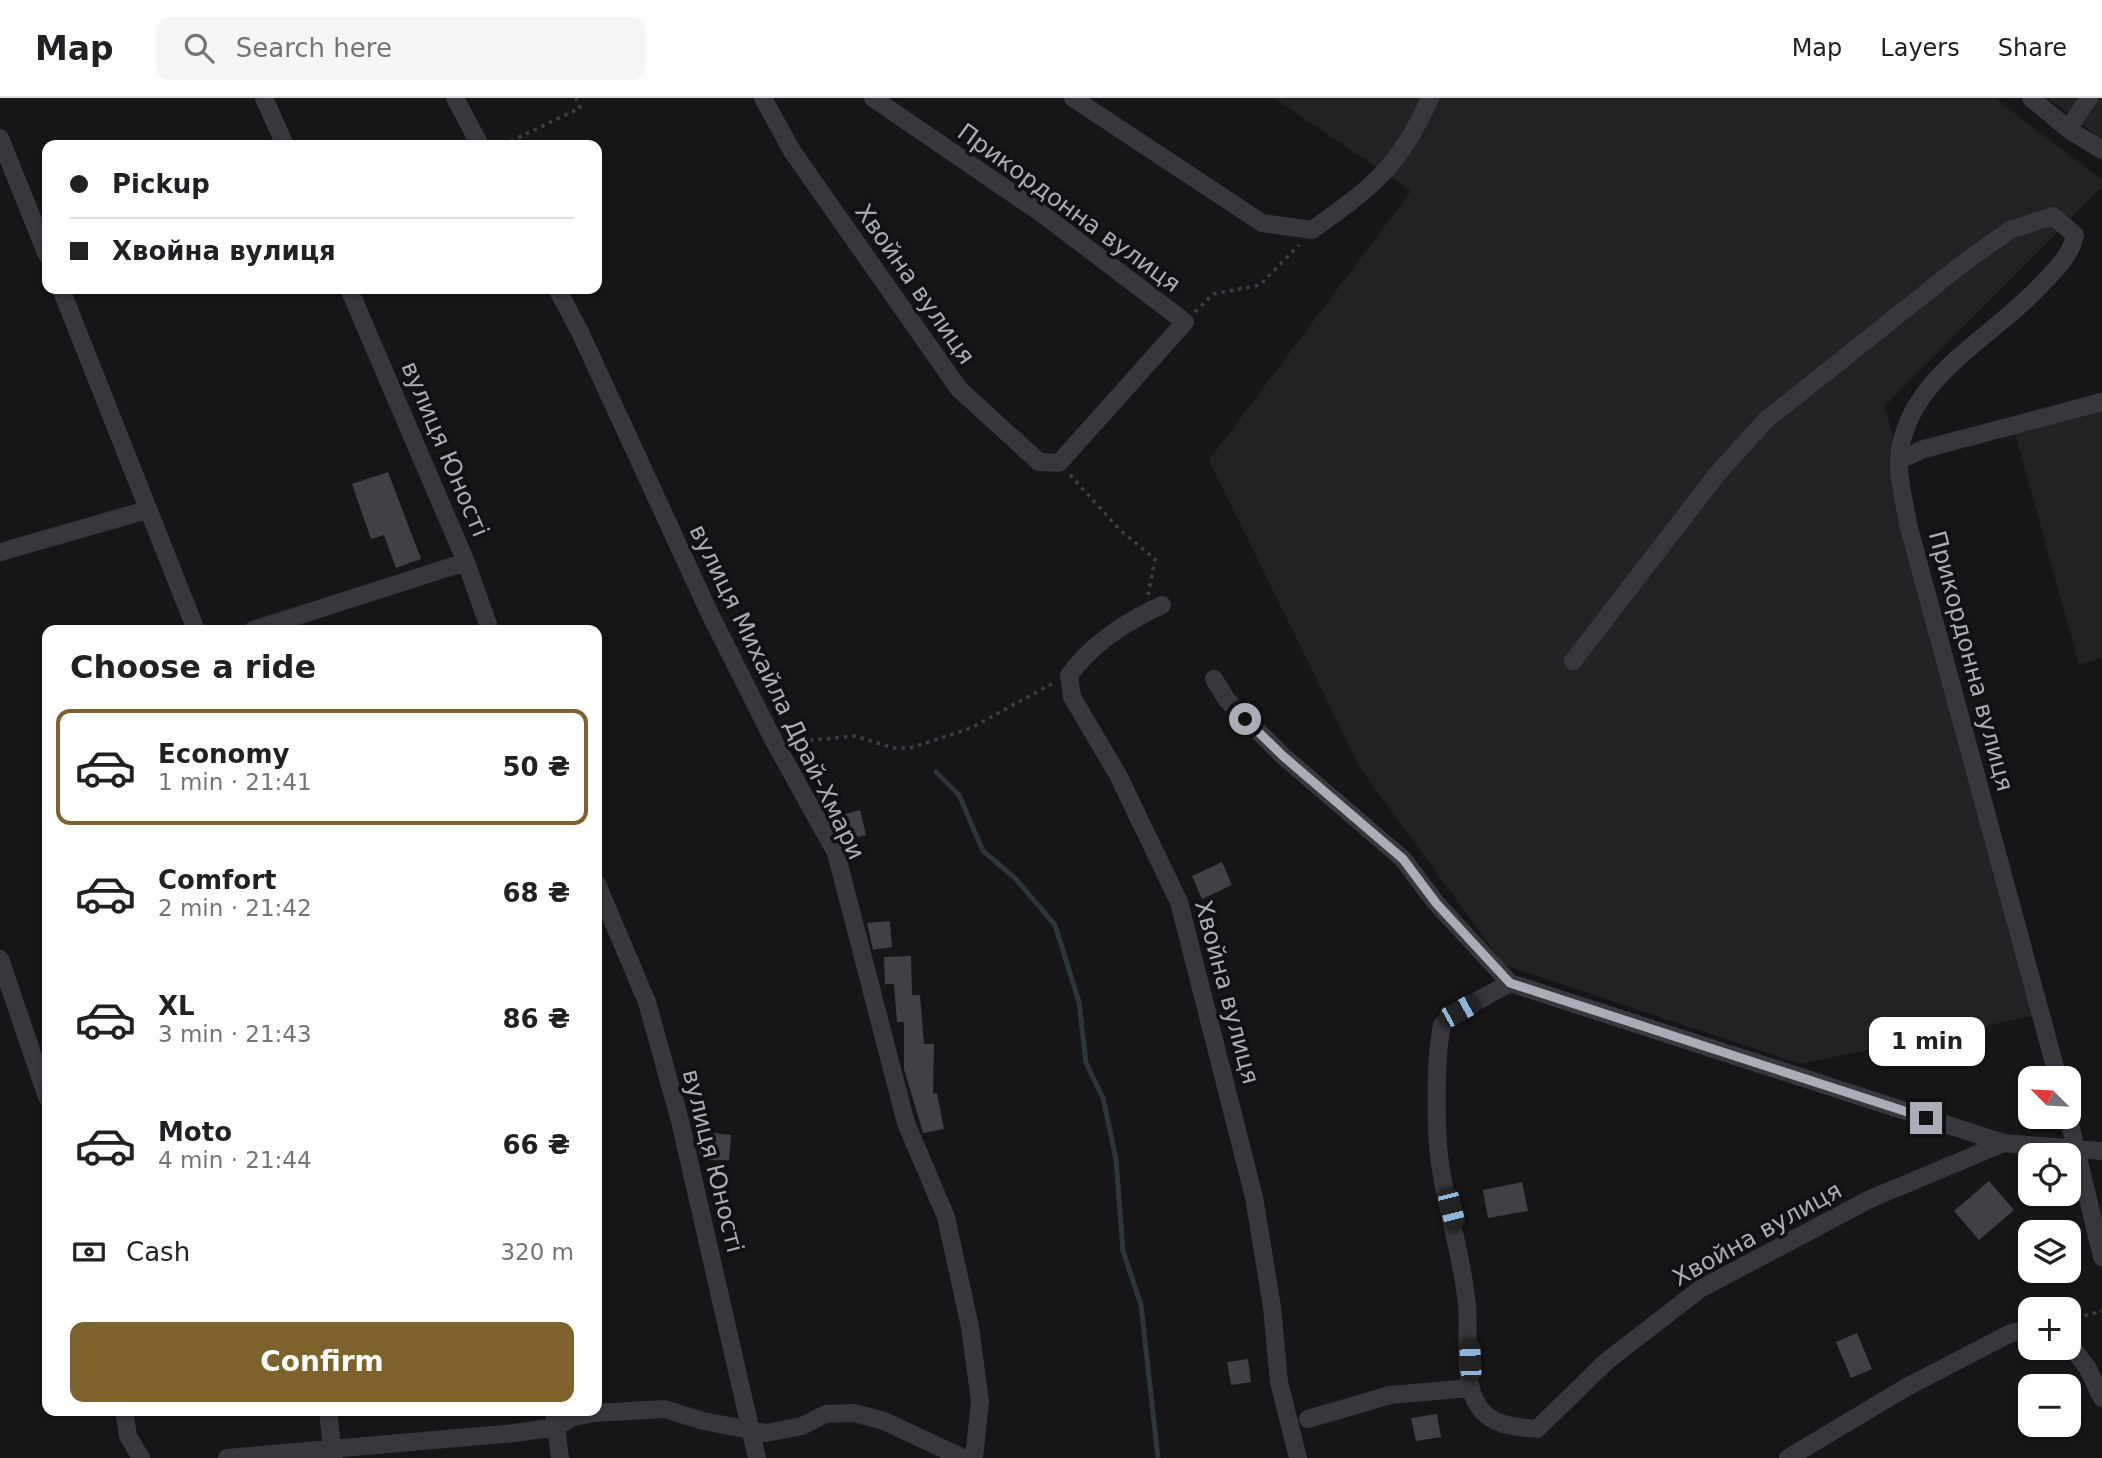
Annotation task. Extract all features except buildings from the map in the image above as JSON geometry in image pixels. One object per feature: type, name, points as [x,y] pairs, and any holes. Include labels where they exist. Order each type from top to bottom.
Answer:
[{"type":"street","points":[[264,98],[283,140]]},
{"type":"street","points":[[455,98],[477,140]]},
{"type":"street","name":"Хвойна вулиця","points":[[763,98],[792,152],[958,388],[1039,462],[1059,463]]},
{"type":"street","name":"Прикордонна вулиця","points":[[873,98],[1041,213],[1185,322],[1059,463]]},
{"type":"street","points":[[1073,98],[1262,223],[1312,230],[1364,193],[1393,165],[1430,98]]},
{"type":"street","points":[[2031,98],[2068,129],[2102,150]]},
{"type":"street","points":[[2068,129],[2089,98]]},
{"type":"street","points":[[0,138],[42,243]]},
{"type":"street","points":[[1573,661],[1718,473],[1766,420],[1966,261],[2010,230],[2053,216],[2075,235],[2071,253],[2032,295],[1974,342],[1914,404],[1899,460]]},
{"type":"street","points":[[63,294],[194,625]]},
{"type":"street","name":"вулиця Юності","points":[[351,294],[466,562],[488,625]]},
{"type":"street","name":"вулиця Михайла Драй-Хмари","points":[[560,294],[579,330],[697,588],[775,743],[836,853],[906,1124],[946,1217],[970,1326],[980,1401],[974,1458]]},
{"type":"street","points":[[1899,460],[1924,449],[2102,402]]},
{"type":"street","name":"Прикордонна вулиця","points":[[1899,460],[1908,524],[2055,1066]]},
{"type":"street","points":[[0,552],[147,510]]},
{"type":"street","points":[[273,625],[466,562]]},
{"type":"street","points":[[1069,675],[1083,656],[1138,616],[1162,604]]},
{"type":"street","name":"Хвойна вулиця","points":[[1069,675],[1072,697],[1118,775],[1179,902],[1254,1197],[1272,1307],[1279,1382],[1298,1458]]},
{"type":"street","points":[[1214,679],[1227,700],[1283,756],[1403,859],[1436,903],[1510,983],[2004,1143],[2018,1144]]},
{"type":"street","name":"вулиця Юності","points":[[602,896],[646,1002],[676,1107],[757,1458]]},
{"type":"street","points":[[0,959],[42,1082]]},
{"type":"street","points":[[1308,1419],[1390,1395],[1471,1388],[1467,1306],[1456,1230],[1440,1168],[1437,1047],[1442,1025],[1459,1011],[1510,983]]},
{"type":"street","name":"Хвойна вулиця","points":[[1471,1388],[1479,1407],[1492,1419],[1510,1426],[1537,1429],[1608,1360],[1700,1289],[1870,1199],[2004,1143]]},
{"type":"street","points":[[2081,1149],[2102,1151]]},
{"type":"street","points":[[2081,1166],[2102,1256]]},
{"type":"street","points":[[1788,1458],[1905,1388],[2018,1331]]},
{"type":"street","points":[[2081,1359],[2102,1398]]},
{"type":"street","points":[[602,1413],[665,1409],[703,1421],[766,1433],[802,1426],[827,1414],[854,1413],[884,1422],[963,1458]]},
{"type":"street","points":[[125,1416],[128,1436],[141,1458]]},
{"type":"street","points":[[329,1416],[332,1454]]},
{"type":"street","points":[[227,1458],[332,1454],[578,1416]]},
{"type":"street","points":[[555,1419],[560,1458]]},
{"type":"path","points":[[513,140],[580,108],[576,98]]},
{"type":"path","points":[[1185,322],[1213,294],[1260,285],[1312,230]]},
{"type":"path","points":[[1059,463],[1121,531],[1155,559],[1148,596],[1138,616]]},
{"type":"path","points":[[775,743],[855,736],[894,748],[910,748],[971,728],[1027,695],[1069,675]]},
{"type":"path","points":[[2081,1317],[2102,1311]]},
{"type":"shaded area","points":[[1274,98],[1995,98],[2102,180],[2102,187],[1885,406],[2047,1013],[1800,1064],[1504,965],[1360,768],[1209,460],[1411,191]]},
{"type":"shaded area","points":[[2048,98],[2102,98],[2102,140],[2097,136]]},
{"type":"shaded area","points":[[2102,392],[2102,658],[2079,665],[2011,418]]},
{"type":"waterway","points":[[936,772],[959,795],[983,851],[1015,878],[1055,925],[1079,1002],[1086,1063],[1103,1098],[1116,1159],[1123,1251],[1141,1305],[1158,1458]]},
{"type":"route","points":[[1245,719],[1283,756],[1403,859],[1436,903],[1510,983],[1926,1118]]}]
